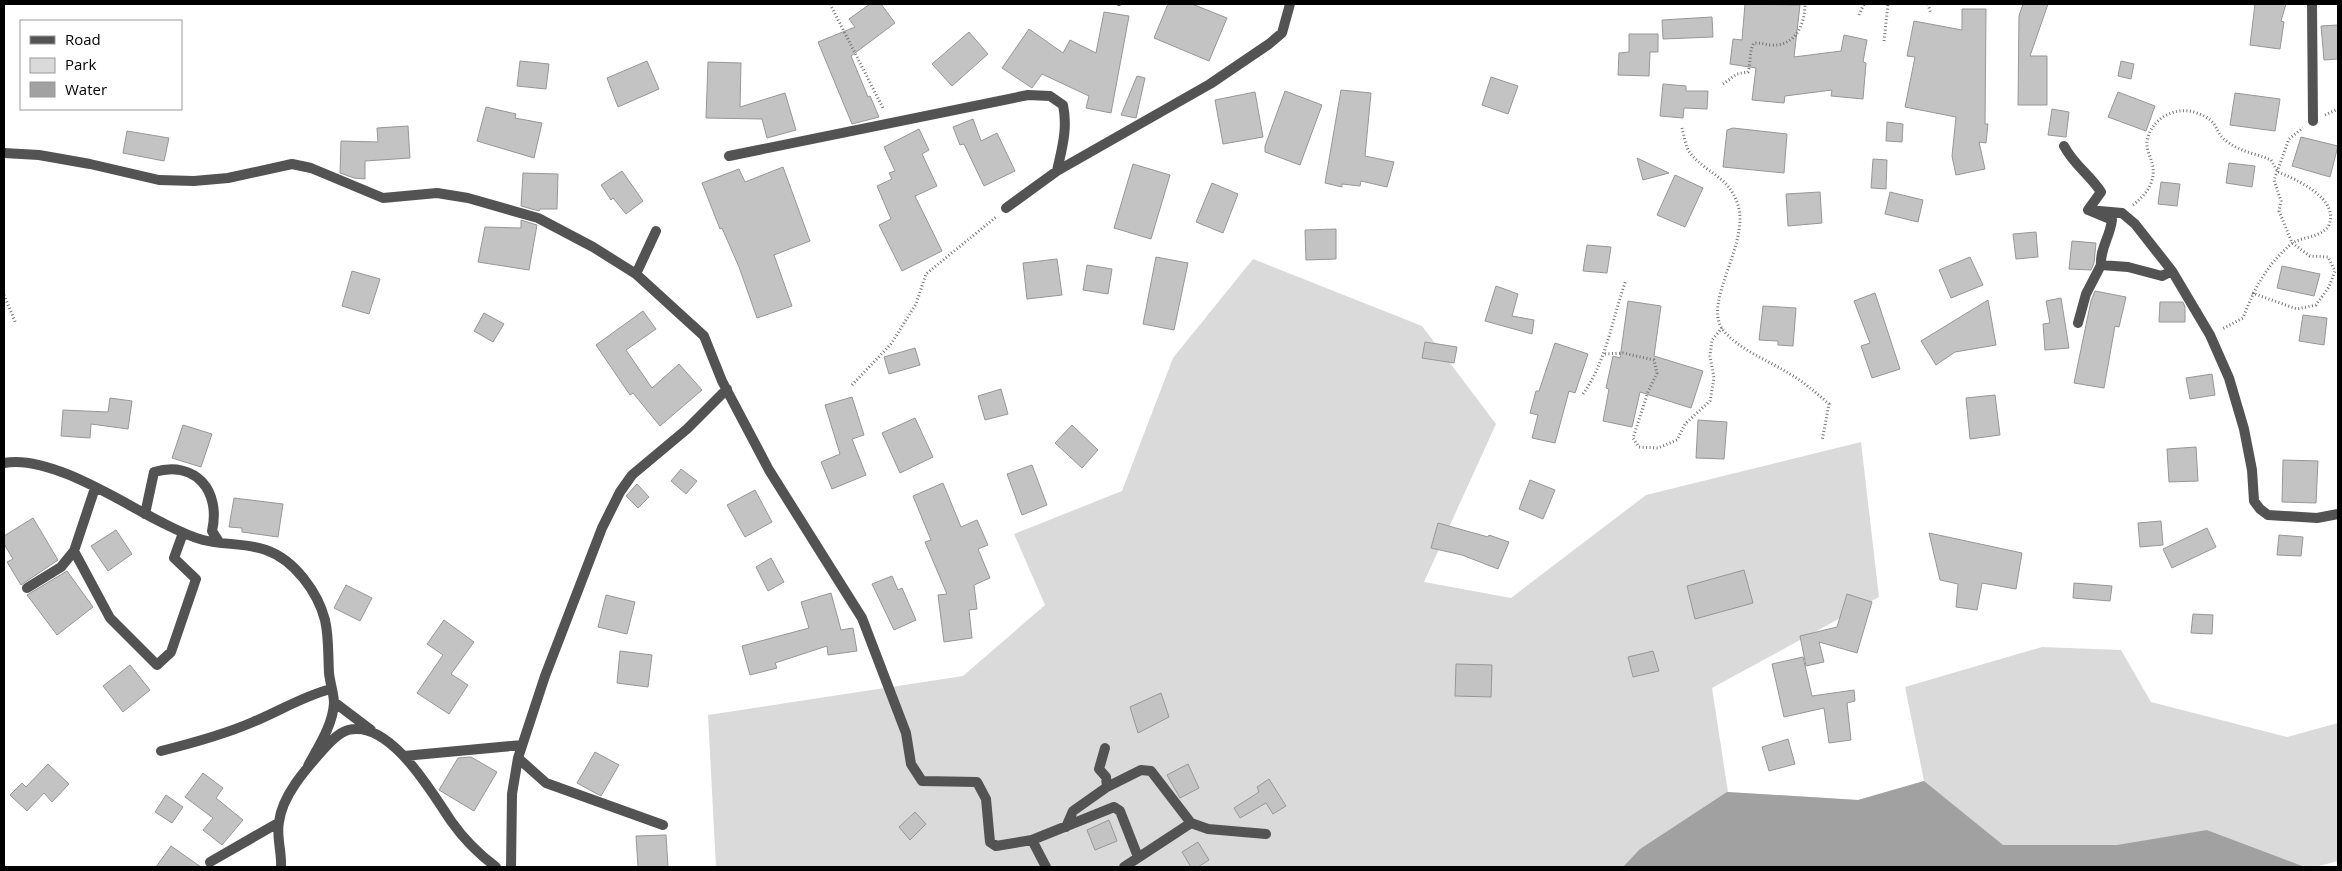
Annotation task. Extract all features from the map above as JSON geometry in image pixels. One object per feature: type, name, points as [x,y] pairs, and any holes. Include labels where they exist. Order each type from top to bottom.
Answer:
[{"type":"street","points":[[1006,208],[1057,171],[1210,84],[1269,44],[1282,33],[1290,4]]},
{"type":"street","points":[[2312,4],[2313,120]]},
{"type":"street","points":[[729,156],[892,124],[998,100],[1028,95],[1050,96],[1063,105],[1066,117],[1066,129],[1057,171]]},
{"type":"street","points":[[2064,146],[2076,166],[2094,180],[2101,192],[2088,210]]},
{"type":"street","points":[[4,153],[39,155],[90,164],[160,180],[194,181],[228,178],[292,164],[311,168],[383,198],[437,193],[468,198],[538,218],[594,247],[636,274],[704,336],[727,389],[769,470],[862,618],[906,733],[910,764],[922,781],[977,782],[986,799],[990,842],[996,846],[1032,840],[1114,807],[1120,811],[1138,857]]},
{"type":"street","points":[[2088,210],[2122,213],[2135,224],[2172,271],[2210,335],[2229,378],[2244,429],[2252,470],[2254,501],[2257,505],[2268,515],[2317,518],[2338,514]]},
{"type":"street","points":[[2078,324],[2086,294],[2101,265],[2102,250],[2111,231],[2112,220],[2088,210]]},
{"type":"street","points":[[636,274],[656,231]]},
{"type":"street","points":[[2101,265],[2128,267],[2162,276],[2172,271]]},
{"type":"street","points":[[511,867],[512,794],[518,758],[587,564],[620,492],[632,474],[687,429],[727,389]]},
{"type":"street","points":[[4,463],[37,464],[125,501],[145,514],[183,533],[219,542],[266,550],[283,558],[301,576],[319,602],[326,622],[331,688],[334,702],[323,739],[285,802],[278,823],[282,867]]},
{"type":"street","points":[[145,514],[154,472],[162,470],[197,476],[209,489],[216,515],[212,531],[219,542]]},
{"type":"street","points":[[27,588],[61,567],[74,551],[94,488]]},
{"type":"street","points":[[74,551],[110,618],[157,665],[171,652],[196,579],[174,558],[183,533]]},
{"type":"street","points":[[162,751],[217,736],[255,722],[312,693],[331,688]]},
{"type":"street","points":[[334,702],[404,756],[427,783],[452,822],[471,844],[496,867]]},
{"type":"street","points":[[308,766],[327,744],[347,730],[358,729],[373,732]]},
{"type":"street","points":[[404,756],[522,745]]},
{"type":"street","points":[[1105,748],[1099,770],[1106,777],[1107,787]]},
{"type":"street","points":[[518,758],[546,783],[663,825]]},
{"type":"street","points":[[1066,827],[1073,811],[1107,787],[1140,770],[1151,771],[1191,823],[1208,829],[1266,834]]},
{"type":"street","points":[[210,862],[278,823]]},
{"type":"street","points":[[1124,867],[1191,823]]},
{"type":"street","points":[[1032,840],[1046,867]]},
{"type":"path","points":[[830,4],[892,124]]},
{"type":"path","points":[[1723,84],[1737,74],[1748,72],[1751,62],[1751,47],[1754,43],[1772,45],[1787,40],[1800,32],[1806,15],[1806,4]]},
{"type":"path","points":[[1859,15],[1864,4]]},
{"type":"path","points":[[1884,41],[1888,4]]},
{"type":"path","points":[[1928,4],[1931,14]]},
{"type":"path","points":[[2252,293],[2297,309],[2316,305],[2329,287],[2335,271],[2328,257],[2310,256],[2292,243],[2279,210],[2281,201],[2274,180],[2289,138],[2313,120],[2338,109]]},
{"type":"path","points":[[2122,213],[2146,194],[2152,181],[2153,168],[2147,141],[2151,130],[2162,117],[2178,110],[2194,112],[2212,119],[2221,136],[2228,143],[2271,160],[2278,172],[2307,183],[2325,196],[2332,206],[2333,218],[2328,227],[2317,235],[2292,243],[2265,270],[2252,293],[2243,318],[2210,335]]},
{"type":"path","points":[[1682,128],[1690,153],[1730,187],[1739,206],[1741,231],[1737,249],[1720,290],[1719,316],[1722,328],[1736,342],[1791,374],[1829,404],[1827,424],[1822,442]]},
{"type":"path","points":[[852,385],[891,344],[916,304],[926,274],[1006,208]]},
{"type":"path","points":[[1583,394],[1594,378],[1605,354],[1616,308],[1626,280]]},
{"type":"path","points":[[4,296],[16,324]]},
{"type":"path","points":[[1605,354],[1623,353],[1654,360],[1657,374],[1648,392],[1633,438],[1639,447],[1658,448],[1677,440],[1685,424],[1710,401],[1714,378],[1710,356],[1712,340],[1722,328]]},
{"type":"green space","points":[[1253,259],[1422,326],[1496,424],[1424,582],[1511,598],[1646,495],[1861,442],[1879,597],[1712,688],[1728,792],[1858,800],[1924,781],[1905,687],[2042,647],[2121,650],[2151,702],[2287,737],[2338,723],[2338,861],[2315,867],[2305,867],[2207,830],[2184,867],[716,867],[708,715],[963,676],[1045,605],[1014,534],[1122,491],[1173,358]]},
{"type":"water","points":[[1924,781],[2003,845],[2117,845],[2207,830],[2305,867],[1623,867],[1640,849],[1727,792],[1858,800]]},
{"type":"building","points":[[870,4],[881,4],[895,23],[851,56],[868,97],[870,96],[879,117],[852,124],[818,42],[855,27],[849,19]]},
{"type":"building","points":[[1168,4],[1192,4],[1227,18],[1209,61],[1154,38]]},
{"type":"building","points":[[1745,4],[1800,5],[1794,57],[1841,51],[1844,35],[1867,40],[1863,62],[1866,63],[1863,99],[1831,96],[1832,90],[1785,96],[1784,103],[1752,100],[1756,68],[1730,64],[1733,39],[1742,40]]},
{"type":"building","points":[[2023,4],[2048,4],[2030,56],[2047,56],[2047,105],[2018,105],[2019,16]]},
{"type":"building","points":[[2255,4],[2286,4],[2281,21],[2284,22],[2280,49],[2250,45]]},
{"type":"building","points":[[1962,9],[1986,9],[1985,124],[1988,124],[1986,143],[1979,142],[1985,169],[1956,175],[1952,156],[1956,117],[1905,107],[1915,57],[1907,56],[1914,21],[1962,30]]},
{"type":"building","points":[[1104,12],[1129,16],[1111,113],[1086,108],[1089,96],[1042,74],[1032,88],[1002,68],[1029,29],[1063,53],[1070,40],[1096,53]]},
{"type":"building","points":[[1712,17],[1713,37],[1663,39],[1662,20]]},
{"type":"building","points":[[2338,25],[2338,59],[2324,60],[2321,26]]},
{"type":"building","points":[[969,32],[988,54],[952,86],[932,64]]},
{"type":"building","points":[[1629,34],[1658,34],[1658,52],[1650,52],[1649,76],[1618,75],[1619,53],[1629,52]]},
{"type":"building","points":[[520,61],[549,64],[546,89],[517,86]]},
{"type":"building","points":[[647,61],[659,89],[618,107],[607,78]]},
{"type":"building","points":[[2121,61],[2134,64],[2131,79],[2118,76]]},
{"type":"building","points":[[708,62],[741,63],[740,107],[785,93],[796,130],[767,138],[762,119],[706,118]]},
{"type":"building","points":[[1137,76],[1145,78],[1136,118],[1121,115]]},
{"type":"building","points":[[1491,77],[1518,86],[1508,114],[1482,105]]},
{"type":"building","points":[[1663,84],[1686,86],[1686,91],[1708,91],[1707,109],[1684,108],[1683,118],[1660,116]]},
{"type":"building","points":[[1341,90],[1371,93],[1365,156],[1394,162],[1387,187],[1361,181],[1360,186],[1342,184],[1342,187],[1325,183]]},
{"type":"building","points":[[1285,91],[1322,105],[1300,165],[1265,152],[1265,146]]},
{"type":"building","points":[[1255,92],[1263,137],[1223,144],[1215,100]]},
{"type":"building","points":[[2118,92],[2155,106],[2146,131],[2108,117]]},
{"type":"building","points":[[2235,93],[2280,99],[2275,131],[2230,125]]},
{"type":"building","points":[[486,107],[516,114],[515,118],[542,123],[534,158],[477,141]]},
{"type":"building","points":[[2052,109],[2069,112],[2066,137],[2048,135]]},
{"type":"building","points":[[973,119],[981,141],[997,133],[1015,171],[984,186],[964,144],[960,145],[953,127]]},
{"type":"building","points":[[1887,122],[1903,124],[1902,142],[1886,141]]},
{"type":"building","points":[[408,126],[410,158],[365,161],[365,179],[354,178],[340,173],[341,141],[378,142],[377,128]]},
{"type":"building","points":[[1733,128],[1787,134],[1784,173],[1723,167],[1727,130]]},
{"type":"building","points":[[919,129],[929,150],[922,154],[937,186],[915,196],[942,251],[902,271],[879,225],[891,219],[877,186],[892,179],[889,173],[895,171],[884,147]]},
{"type":"building","points":[[127,131],[169,138],[164,161],[123,153]]},
{"type":"building","points":[[2301,137],[2338,146],[2330,177],[2292,166]]},
{"type":"building","points":[[1637,158],[1669,173],[1643,180]]},
{"type":"building","points":[[1873,159],[1887,160],[1886,189],[1871,188]]},
{"type":"building","points":[[2229,163],[2255,166],[2252,187],[2226,183]]},
{"type":"building","points":[[1133,164],[1170,175],[1151,239],[1114,228]]},
{"type":"building","points":[[783,167],[810,241],[774,255],[792,306],[757,318],[739,267],[722,228],[720,229],[702,183],[739,169],[745,182]]},
{"type":"building","points":[[622,171],[643,201],[626,214],[613,198],[611,200],[601,185]]},
{"type":"building","points":[[523,173],[558,174],[557,209],[540,209],[539,211],[521,206]]},
{"type":"building","points":[[1675,175],[1703,188],[1685,227],[1657,215]]},
{"type":"building","points":[[2161,182],[2180,184],[2177,206],[2158,204]]},
{"type":"building","points":[[1212,183],[1238,194],[1223,233],[1196,222]]},
{"type":"building","points":[[1820,192],[1822,223],[1788,226],[1786,194]]},
{"type":"building","points":[[1890,192],[1923,200],[1918,222],[1885,214]]},
{"type":"building","points":[[521,220],[537,225],[529,270],[478,262],[485,227],[521,228]]},
{"type":"building","points":[[1336,229],[1336,259],[1306,260],[1305,230]]},
{"type":"building","points":[[2036,232],[2038,257],[2016,259],[2013,234]]},
{"type":"building","points":[[2072,241],[2096,243],[2094,263],[2091,270],[2069,269]]},
{"type":"building","points":[[1587,245],[1611,247],[1607,273],[1583,271]]},
{"type":"building","points":[[1156,257],[1188,263],[1174,330],[1143,324]]},
{"type":"building","points":[[1970,257],[1983,285],[1951,298],[1939,270]]},
{"type":"building","points":[[1057,259],[1062,295],[1027,299],[1023,263]]},
{"type":"building","points":[[1087,265],[1112,269],[1108,294],[1083,290]]},
{"type":"building","points":[[2282,266],[2320,274],[2314,296],[2277,288]]},
{"type":"building","points":[[352,271],[380,279],[369,314],[342,306]]},
{"type":"building","points":[[1496,286],[1518,294],[1512,316],[1534,320],[1532,334],[1485,321]]},
{"type":"building","points":[[2095,291],[2126,297],[2119,327],[2115,326],[2104,388],[2074,383],[2091,301]]},
{"type":"building","points":[[1875,293],[1900,369],[1872,378],[1861,346],[1870,343],[1854,301]]},
{"type":"building","points":[[2061,298],[2069,348],[2045,350],[2043,324],[2050,323],[2046,301]]},
{"type":"building","points":[[1988,300],[1996,345],[1955,352],[1936,365],[1921,341]]},
{"type":"building","points":[[1628,301],[1661,306],[1654,356],[1703,371],[1691,408],[1640,392],[1632,427],[1603,421],[1609,389],[1606,388],[1613,356],[1620,358]]},
{"type":"building","points":[[2160,302],[2183,302],[2185,322],[2159,322]]},
{"type":"building","points":[[1763,306],[1796,308],[1793,346],[1778,345],[1778,341],[1759,340]]},
{"type":"building","points":[[643,311],[656,329],[626,350],[652,388],[679,364],[702,390],[660,426],[633,393],[630,395],[596,345]]},
{"type":"building","points":[[484,313],[504,324],[493,342],[474,331]]},
{"type":"building","points":[[2303,315],[2327,318],[2324,345],[2299,341]]},
{"type":"building","points":[[1425,342],[1457,347],[1454,363],[1422,358]]},
{"type":"building","points":[[1555,343],[1588,354],[1575,393],[1569,391],[1555,443],[1532,438],[1538,415],[1530,413],[1536,391],[1539,391]]},
{"type":"building","points":[[915,348],[920,365],[889,374],[884,357]]},
{"type":"building","points":[[2212,374],[2215,395],[2190,399],[2186,378]]},
{"type":"building","points":[[1001,389],[1008,414],[985,420],[978,396]]},
{"type":"building","points":[[1995,395],[2000,435],[1970,439],[1966,398]]},
{"type":"building","points":[[852,397],[864,435],[852,439],[866,475],[832,489],[821,462],[840,454],[825,405]]},
{"type":"building","points":[[110,398],[132,401],[128,429],[91,424],[90,438],[61,436],[63,410],[108,412]]},
{"type":"building","points":[[915,418],[933,457],[900,473],[882,433]]},
{"type":"building","points":[[1698,420],[1727,422],[1724,459],[1696,458]]},
{"type":"building","points":[[183,425],[212,434],[201,467],[172,458]]},
{"type":"building","points":[[1072,425],[1098,450],[1082,468],[1055,443]]},
{"type":"building","points":[[2196,447],[2198,481],[2169,482],[2167,449]]},
{"type":"building","points":[[2283,460],[2318,461],[2316,503],[2282,502]]},
{"type":"building","points":[[1032,465],[1047,505],[1022,515],[1007,474]]},
{"type":"building","points":[[681,469],[697,481],[686,494],[671,481]]},
{"type":"building","points":[[1530,480],[1555,490],[1543,519],[1519,509]]},
{"type":"building","points":[[943,483],[961,527],[977,520],[988,545],[978,549],[990,578],[974,585],[977,609],[969,610],[972,638],[944,642],[938,595],[947,594],[925,542],[931,540],[913,496]]},
{"type":"building","points":[[637,484],[649,497],[638,508],[626,496]]},
{"type":"building","points":[[755,490],[772,522],[745,537],[727,505]]},
{"type":"building","points":[[234,498],[283,504],[278,537],[242,532],[242,528],[229,527]]},
{"type":"building","points":[[33,518],[58,560],[21,585],[7,562],[13,559],[4,544],[4,536]]},
{"type":"building","points":[[2161,521],[2163,545],[2140,547],[2138,523]]},
{"type":"building","points":[[1438,523],[1488,537],[1489,535],[1509,542],[1498,569],[1462,555],[1431,548]]},
{"type":"building","points":[[2207,528],[2216,547],[2172,568],[2163,549]]},
{"type":"building","points":[[116,530],[132,554],[108,571],[91,546]]},
{"type":"building","points":[[1929,533],[2022,553],[2016,589],[1982,583],[1977,610],[1956,607],[1958,584],[1940,580]]},
{"type":"building","points":[[2279,535],[2303,537],[2301,556],[2277,555]]},
{"type":"building","points":[[771,558],[784,582],[768,591],[756,567]]},
{"type":"building","points":[[1744,570],[1753,603],[1695,619],[1687,586]]},
{"type":"building","points":[[67,571],[93,607],[57,635],[27,595]]},
{"type":"building","points":[[892,576],[898,590],[902,588],[916,620],[894,630],[872,584]]},
{"type":"building","points":[[2074,583],[2112,586],[2110,601],[2073,598]]},
{"type":"building","points":[[346,585],[372,598],[360,621],[334,608]]},
{"type":"building","points":[[831,593],[841,630],[853,628],[857,651],[828,655],[827,646],[775,663],[777,668],[750,675],[742,646],[809,628],[801,602]]},
{"type":"building","points":[[1847,594],[1872,602],[1857,653],[1819,642],[1824,662],[1806,666],[1800,636],[1837,627]]},
{"type":"building","points":[[606,595],[635,602],[627,634],[598,627]]},
{"type":"building","points":[[2193,614],[2213,615],[2212,634],[2191,633]]},
{"type":"building","points":[[444,620],[474,642],[451,674],[468,685],[449,714],[417,693],[443,655],[427,644]]},
{"type":"building","points":[[620,651],[652,655],[648,687],[617,683]]},
{"type":"building","points":[[1653,651],[1659,671],[1633,677],[1628,657]]},
{"type":"building","points":[[1803,657],[1812,696],[1854,690],[1855,701],[1847,703],[1851,740],[1829,743],[1824,708],[1784,717],[1772,664]]},
{"type":"building","points":[[1456,664],[1492,665],[1491,697],[1455,696]]},
{"type":"building","points":[[130,665],[150,690],[123,712],[103,686]]},
{"type":"building","points":[[1161,693],[1169,717],[1138,733],[1130,707]]},
{"type":"building","points":[[1788,739],[1795,764],[1769,771],[1762,747]]},
{"type":"building","points":[[595,752],[619,765],[601,796],[577,783]]},
{"type":"building","points":[[471,757],[497,772],[474,811],[439,790],[458,758]]},
{"type":"building","points":[[48,764],[69,784],[52,802],[44,793],[27,811],[10,795],[22,783],[26,787]]},
{"type":"building","points":[[1188,764],[1199,788],[1180,798],[1167,775]]},
{"type":"building","points":[[203,773],[223,788],[216,798],[243,820],[222,845],[203,830],[213,818],[185,797]]},
{"type":"building","points":[[1269,779],[1286,806],[1273,814],[1266,803],[1240,818],[1234,808],[1259,792],[1257,787]]},
{"type":"building","points":[[166,795],[183,807],[172,823],[155,812]]},
{"type":"building","points":[[915,812],[926,824],[910,840],[899,827]]},
{"type":"building","points":[[1109,820],[1117,841],[1095,850],[1087,830]]},
{"type":"building","points":[[666,835],[668,867],[638,867],[636,836]]},
{"type":"building","points":[[1198,842],[1209,860],[1198,867],[1191,867],[1182,852]]},
{"type":"building","points":[[171,846],[201,867],[156,867]]}]
